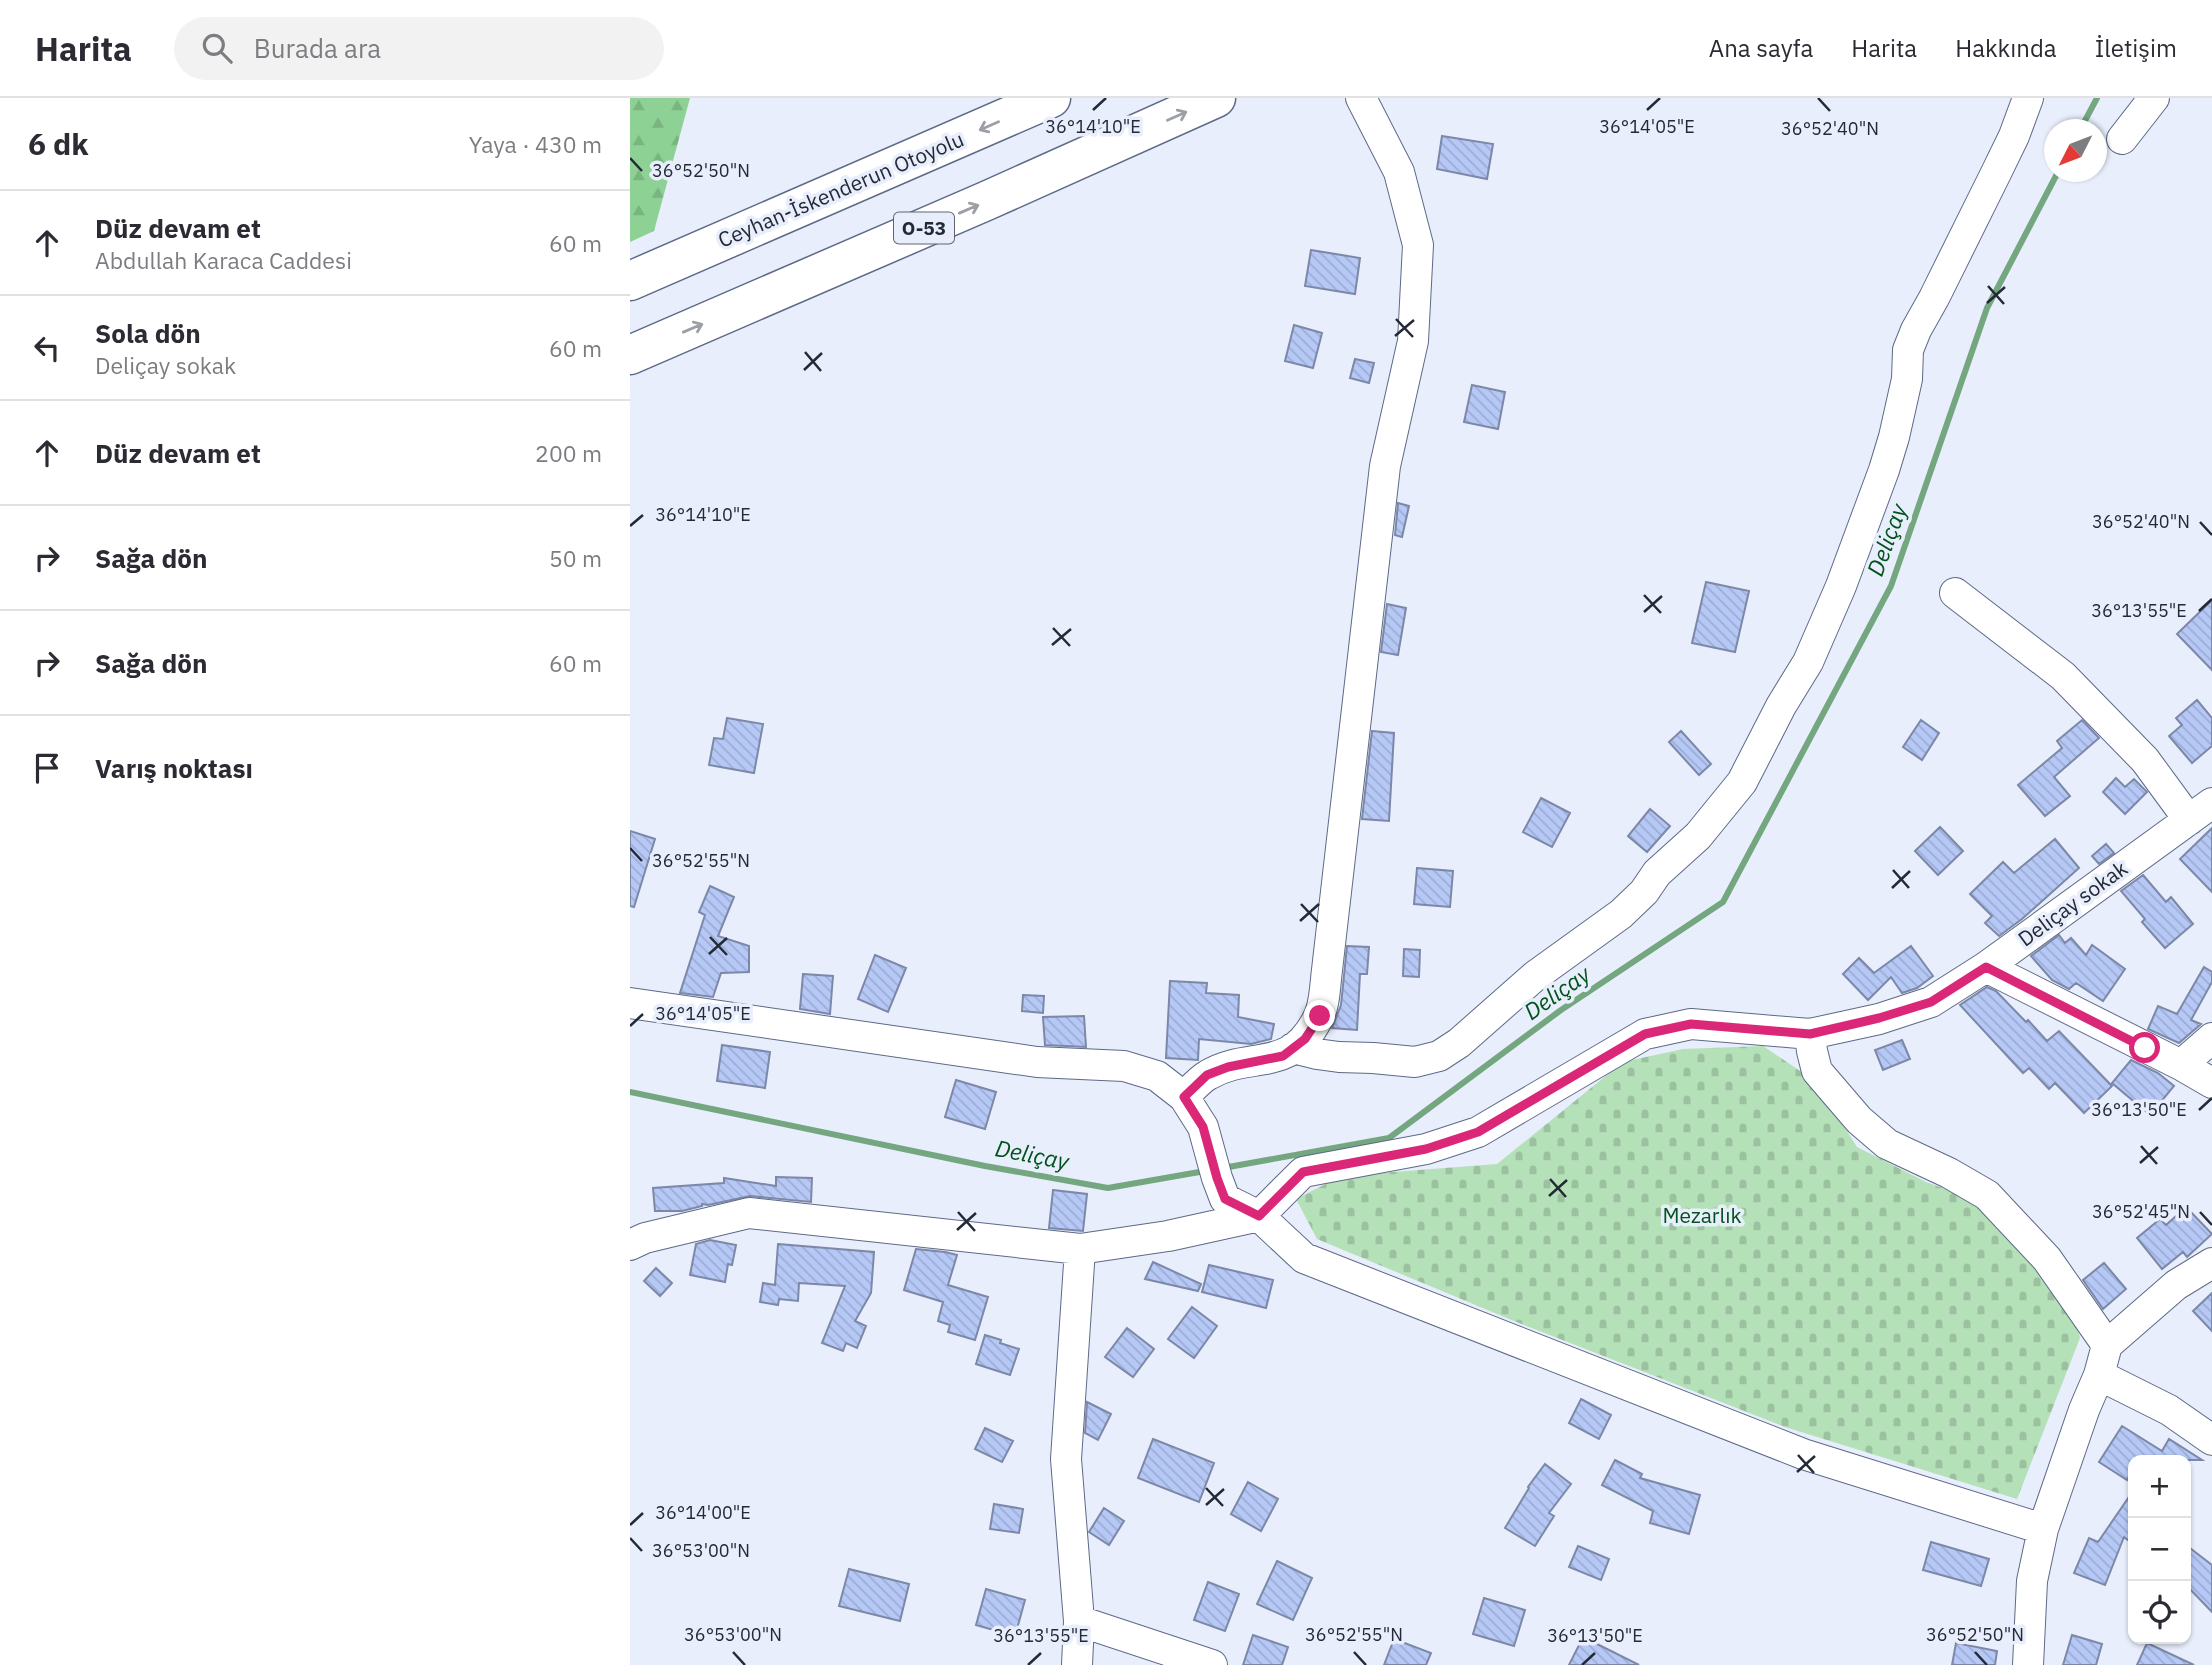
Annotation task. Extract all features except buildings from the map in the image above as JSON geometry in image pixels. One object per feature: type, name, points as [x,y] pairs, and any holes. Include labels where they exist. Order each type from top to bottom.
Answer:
[{"type":"highway","name":"Ceyhan-İskenderun Otoyolu","points":[[630,281],[1051,98]]},
{"type":"highway","name":"O-53","points":[[630,355],[974,207],[1216,98]]},
{"type":"street","points":[[1184,1097],[1207,1075],[1228,1067],[1283,1056],[1305,1039],[1320,1016],[1385,466],[1413,341],[1418,245],[1399,172],[1361,98]]},
{"type":"street","points":[[1293,1048],[1339,1057],[1415,1062],[1439,1056],[1459,1044],[1535,976],[1620,914],[1720,811],[1742,782],[1781,706],[1808,662],[1842,586],[1890,448],[1907,379],[1909,350],[1916,330],[2014,136],[2028,98]]},
{"type":"street","points":[[2122,139],[2154,98]]},
{"type":"street","points":[[1955,593],[2063,676],[2145,760],[2201,812]]},
{"type":"street","name":"Deliçay sokak","points":[[1259,1216],[1303,1172],[1426,1149],[1478,1132],[1645,1034],[1691,1024],[1810,1034],[1879,1018],[1931,1002],[1986,967],[2201,812]]},
{"type":"street","points":[[1986,967],[2212,1083]]},
{"type":"street","points":[[630,1003],[1037,1062],[1124,1066],[1157,1076],[1184,1097],[1203,1127],[1225,1199],[1259,1216],[1304,1258],[1804,1454],[2043,1529]]},
{"type":"street","points":[[1810,1034],[1817,1072],[1859,1120],[1886,1144],[1949,1173],[1987,1195],[2047,1259],[2107,1345]]},
{"type":"street","points":[[2181,1065],[2212,1038]]},
{"type":"street","points":[[630,1245],[645,1238],[748,1213],[1080,1248],[1168,1237],[1259,1216]]},
{"type":"street","points":[[1077,1665],[1079,1621],[1066,1460],[1080,1248]]},
{"type":"street","points":[[2028,1665],[2032,1581],[2043,1529],[2084,1410],[2099,1375],[2107,1345],[2176,1285],[2212,1263]]},
{"type":"street","points":[[2099,1375],[2169,1410],[2212,1440]]},
{"type":"street","points":[[1079,1621],[1212,1665]]},
{"type":"green space","points":[[630,98],[690,98],[654,231],[630,242]]},
{"type":"green space","name":"Mezarlık","points":[[1763,1046],[1815,1081],[1857,1147],[1926,1182],[1982,1202],[2072,1302],[2080,1338],[2017,1499],[1785,1427],[1514,1321],[1317,1239],[1296,1199],[1341,1176],[1497,1164],[1623,1062],[1683,1049]]},
{"type":"waterway","name":"Deliçay","points":[[2086,119],[2097,98]]},
{"type":"waterway","name":"Deliçay","points":[[1223,1168],[1389,1138],[1561,1010],[1723,902],[1891,586],[1987,308],[2053,182]]},
{"type":"waterway","name":"Deliçay","points":[[630,1092],[985,1166],[1108,1188],[1205,1171]]},
{"type":"route","points":[[1320,1016],[1305,1039],[1283,1056],[1228,1067],[1207,1075],[1184,1097],[1203,1127],[1225,1199],[1259,1216],[1303,1172],[1426,1149],[1478,1132],[1645,1034],[1691,1024],[1810,1034],[1879,1018],[1931,1002],[1986,967],[2145,1048]]}]
